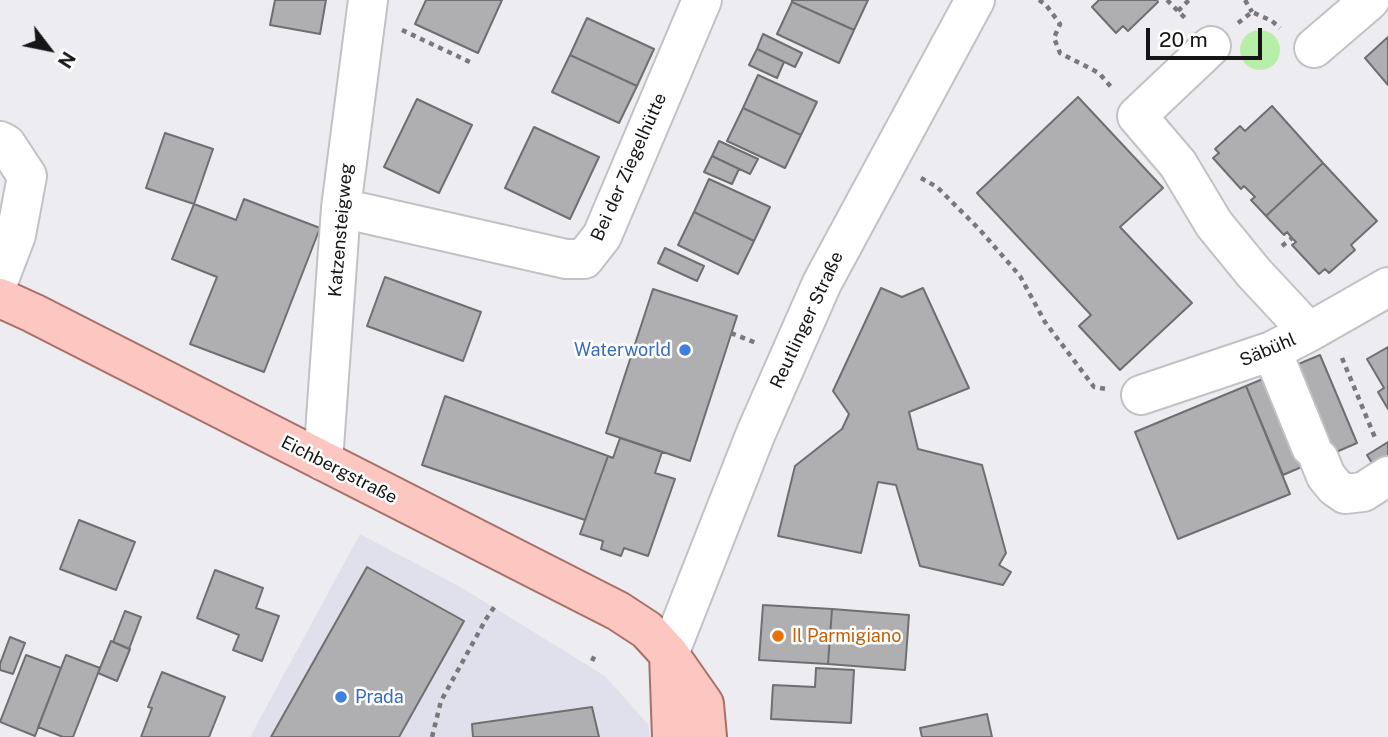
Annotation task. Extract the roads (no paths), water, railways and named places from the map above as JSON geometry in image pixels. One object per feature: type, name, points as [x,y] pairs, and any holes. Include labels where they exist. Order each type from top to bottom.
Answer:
[{"type":"main road","name":"Eichbergstraße","points":[[0,298],[618,611],[647,630],[669,654]]},
{"type":"main road","name":"Reutlinger Straße","points":[[669,654],[671,737]]},
{"type":"main road","points":[[669,654],[704,704],[707,737]]},
{"type":"street","name":"Bei der Ziegelhütte","points":[[341,208],[566,259],[584,259],[602,236],[702,0]]},
{"type":"street","name":"Reutlinger Straße","points":[[669,654],[756,433],[822,283],[975,0]]},
{"type":"street","points":[[1300,41],[1370,0]]},
{"type":"street","name":"Katzensteigweg","points":[[323,461],[341,208],[367,6]]},
{"type":"street","points":[[1211,46],[1137,116],[1178,164],[1214,224],[1254,273],[1309,332]]},
{"type":"street","points":[[0,141],[6,144],[27,176],[16,235],[0,277]]},
{"type":"street","name":"Säbühl","points":[[1141,396],[1272,351],[1388,287]]},
{"type":"street","points":[[1272,351],[1315,453],[1335,487],[1345,494],[1363,492],[1382,459]]},
{"type":"place","name":"Waterworld","points":[[685,350]]},
{"type":"place","name":"Il Parmigiano","points":[[778,636]]},
{"type":"place","name":"Prada","points":[[341,697]]}]
